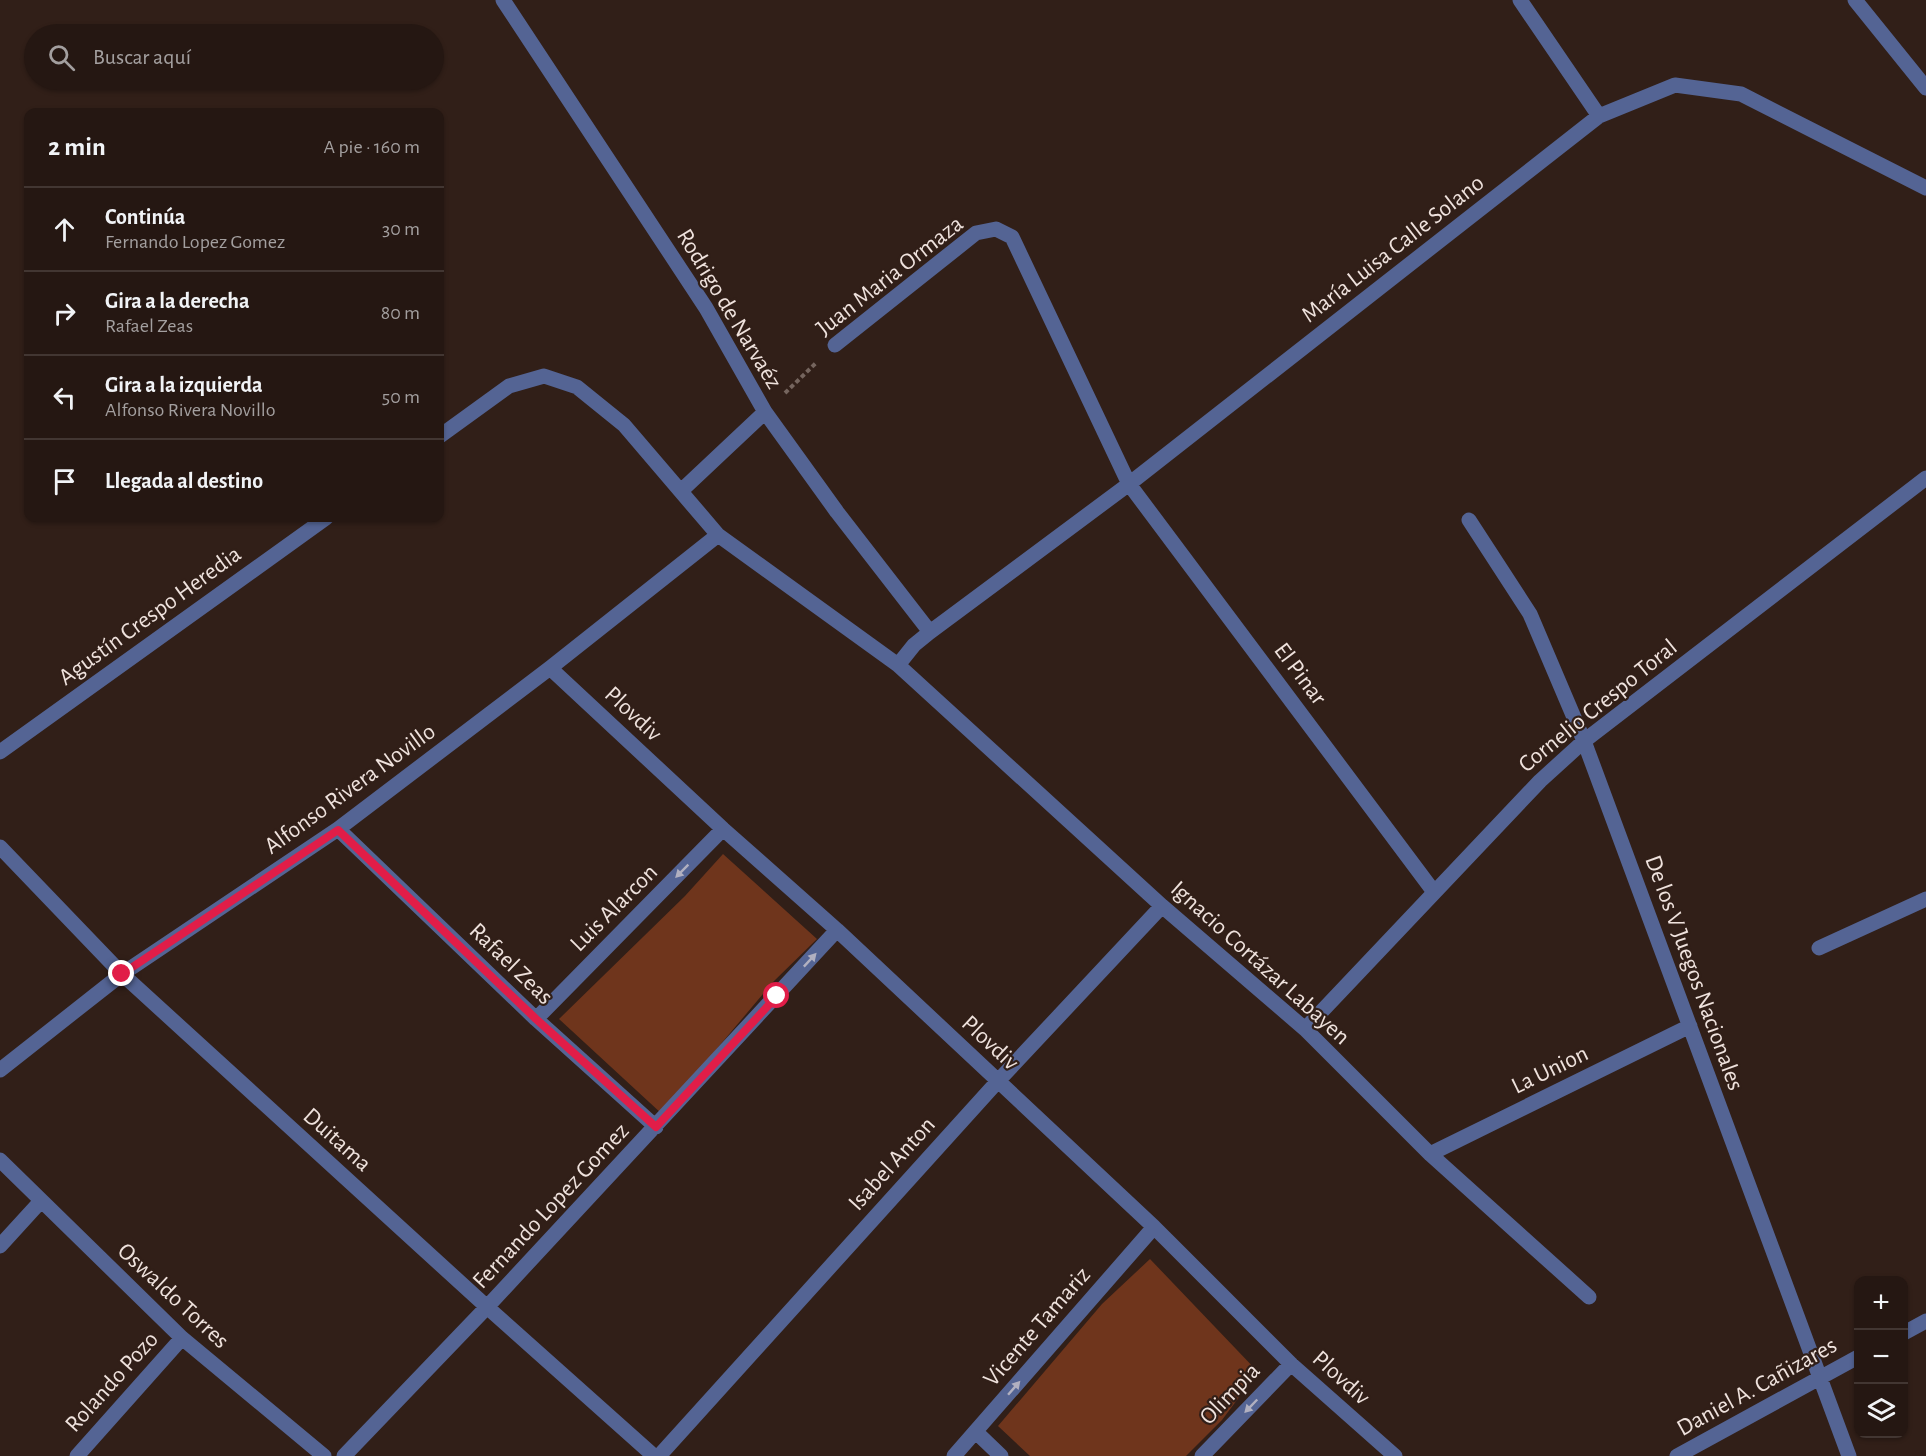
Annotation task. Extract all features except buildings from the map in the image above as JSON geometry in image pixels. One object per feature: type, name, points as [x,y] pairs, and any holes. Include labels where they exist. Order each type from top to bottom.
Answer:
[{"type":"street","name":"Rodrigo de Narvaéz","points":[[503,0],[706,308],[765,412],[837,512],[930,632]]},
{"type":"street","points":[[1520,0],[1599,116]]},
{"type":"street","points":[[1855,0],[1926,87]]},
{"type":"street","name":"María Luisa Calle Solano","points":[[930,632],[1129,484],[1599,116],[1675,85],[1741,93],[1926,188]]},
{"type":"street","name":"Juan Maria Ormaza","points":[[835,345],[976,233],[996,229],[1012,237],[1129,484]]},
{"type":"street","name":"Ignacio Cortázar Labayen","points":[[444,433],[509,386],[544,376],[578,387],[624,425],[718,535],[898,664],[1162,906],[1305,1029],[1430,1154],[1589,1297]]},
{"type":"street","points":[[681,491],[765,412]]},
{"type":"street","name":"Cornelio Crespo Toral","points":[[1305,1029],[1540,781],[1584,741],[1926,478]]},
{"type":"street","name":"El Pinar","points":[[1129,484],[1434,892]]},
{"type":"street","name":"De los V Juegos Nacionales","points":[[1469,520],[1530,614],[1584,741],[1848,1456]]},
{"type":"street","name":"Agustín Crespo Heredia","points":[[0,752],[320,522]]},
{"type":"street","name":"Alfonso Rivera Novillo","points":[[0,1070],[122,974],[338,830],[550,668],[718,535]]},
{"type":"street","points":[[898,664],[914,645],[930,632]]},
{"type":"street","name":"Plovdiv","points":[[550,668],[723,830],[837,930],[1154,1227],[1291,1364],[1395,1456]]},
{"type":"street","name":"Rafael Zeas","points":[[338,830],[536,1019],[656,1127]]},
{"type":"street","name":"Luis Alarcon","points":[[536,1019],[723,830]]},
{"type":"street","name":"Duitama","points":[[0,847],[122,974],[654,1456]]},
{"type":"street","points":[[1819,948],[1926,899]]},
{"type":"street","name":"Isabel Anton","points":[[659,1456],[998,1081],[1162,906]]},
{"type":"street","name":"Fernando Lopez Gomez","points":[[344,1456],[656,1127],[837,930]]},
{"type":"street","name":"La Union","points":[[1430,1154],[1690,1026]]},
{"type":"street","name":"Oswaldo Torres","points":[[0,1160],[182,1338],[324,1456]]},
{"type":"street","points":[[0,1246],[41,1201]]},
{"type":"street","name":"Vicente Tamariz","points":[[954,1456],[1154,1227]]},
{"type":"street","points":[[1908,1331],[1926,1321]]},
{"type":"street","name":"Rolando Pozo","points":[[77,1456],[182,1338]]},
{"type":"street","name":"Daniel A. Cañizares","points":[[1677,1456],[1854,1359]]},
{"type":"street","name":"Olimpia","points":[[1202,1456],[1291,1364]]},
{"type":"street","points":[[976,1432],[1002,1456]]},
{"type":"path","name":"Juan Maria Ormaza","points":[[765,412],[835,345]]},
{"type":"shaded area","points":[[723,854],[817,939],[773,982],[662,1114],[559,1019],[685,896]]},
{"type":"shaded area","points":[[1150,1259],[1258,1372],[1222,1420],[1186,1456],[1030,1456],[998,1426],[1102,1304]]},
{"type":"route","points":[[122,974],[338,830],[536,1019],[656,1127],[777,996]]}]
